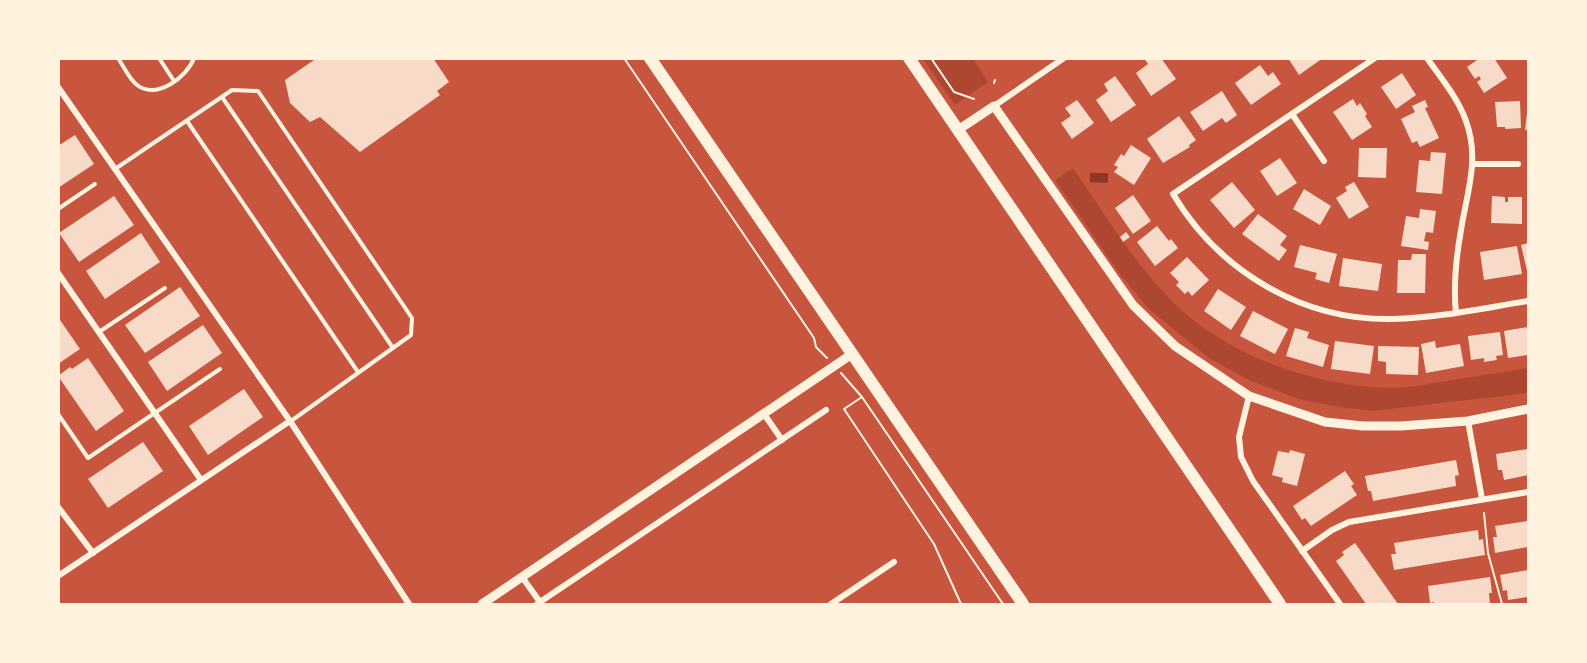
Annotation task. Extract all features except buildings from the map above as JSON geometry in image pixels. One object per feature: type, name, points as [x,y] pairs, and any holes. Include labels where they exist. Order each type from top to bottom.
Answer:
[{"type":"highway","points":[[650,58],[1023,604]]},
{"type":"highway","points":[[909,58],[1069,291],[1144,408],[1280,604]]},
{"type":"street","points":[[958,130],[1064,58]]},
{"type":"street","points":[[1375,58],[1173,194],[1194,226],[1219,252],[1251,278],[1293,300],[1339,314],[1364,318],[1417,318],[1528,300]]},
{"type":"street","points":[[1427,58],[1463,113],[1470,132],[1473,164],[1456,261],[1456,313]]},
{"type":"street","points":[[58,87],[290,422],[409,604]]},
{"type":"street","points":[[994,106],[1133,305],[1175,346],[1248,396],[1325,422],[1363,426],[1401,426],[1468,421],[1528,409]]},
{"type":"street","points":[[1292,114],[1324,162]]},
{"type":"street","points":[[1473,164],[1518,164]]},
{"type":"street","points":[[58,273],[201,480]]},
{"type":"street","points":[[482,604],[852,354]]},
{"type":"street","points":[[1248,396],[1239,436],[1241,457],[1252,481],[1340,604]]},
{"type":"street","points":[[522,577],[538,603],[826,410]]},
{"type":"street","points":[[764,414],[782,440]]},
{"type":"street","points":[[1468,421],[1482,499]]},
{"type":"street","points":[[58,576],[290,422]]},
{"type":"street","points":[[1302,551],[1332,530],[1349,522],[1528,492]]},
{"type":"street","points":[[58,507],[93,553]]},
{"type":"street","points":[[831,604],[894,562]]},
{"type":"lane","points":[[118,58],[135,84],[149,90],[157,90],[188,72],[194,58]]},
{"type":"lane","points":[[159,58],[174,81]]},
{"type":"lane","points":[[115,169],[232,90],[258,91],[412,318],[411,334],[290,422]]},
{"type":"lane","points":[[222,97],[393,348]]},
{"type":"lane","points":[[187,121],[358,372]]},
{"type":"lane","points":[[58,209],[95,184]]},
{"type":"lane","points":[[99,332],[165,288]]},
{"type":"lane","points":[[58,414],[88,458],[220,369]]},
{"type":"path","points":[[624,58],[814,338],[816,347],[819,348]]},
{"type":"path","points":[[931,58],[954,92],[974,99]]},
{"type":"path","points":[[855,388],[1003,604]]},
{"type":"path","points":[[862,397],[844,409],[934,544],[961,604]]},
{"type":"path","points":[[1484,513],[1488,553],[1502,604]]},
{"type":"shaded area","points":[[923,59],[973,59],[988,82],[955,105]]},
{"type":"shaded area","points":[[1073,168],[1129,250],[1167,296],[1189,317],[1242,351],[1271,364],[1333,382],[1394,388],[1528,368],[1528,393],[1373,411],[1302,400],[1249,380],[1209,358],[1150,310],[1122,277],[1055,180]]},
{"type":"shaded area","points":[[1090,173],[1108,173],[1108,183],[1090,182]]}]
